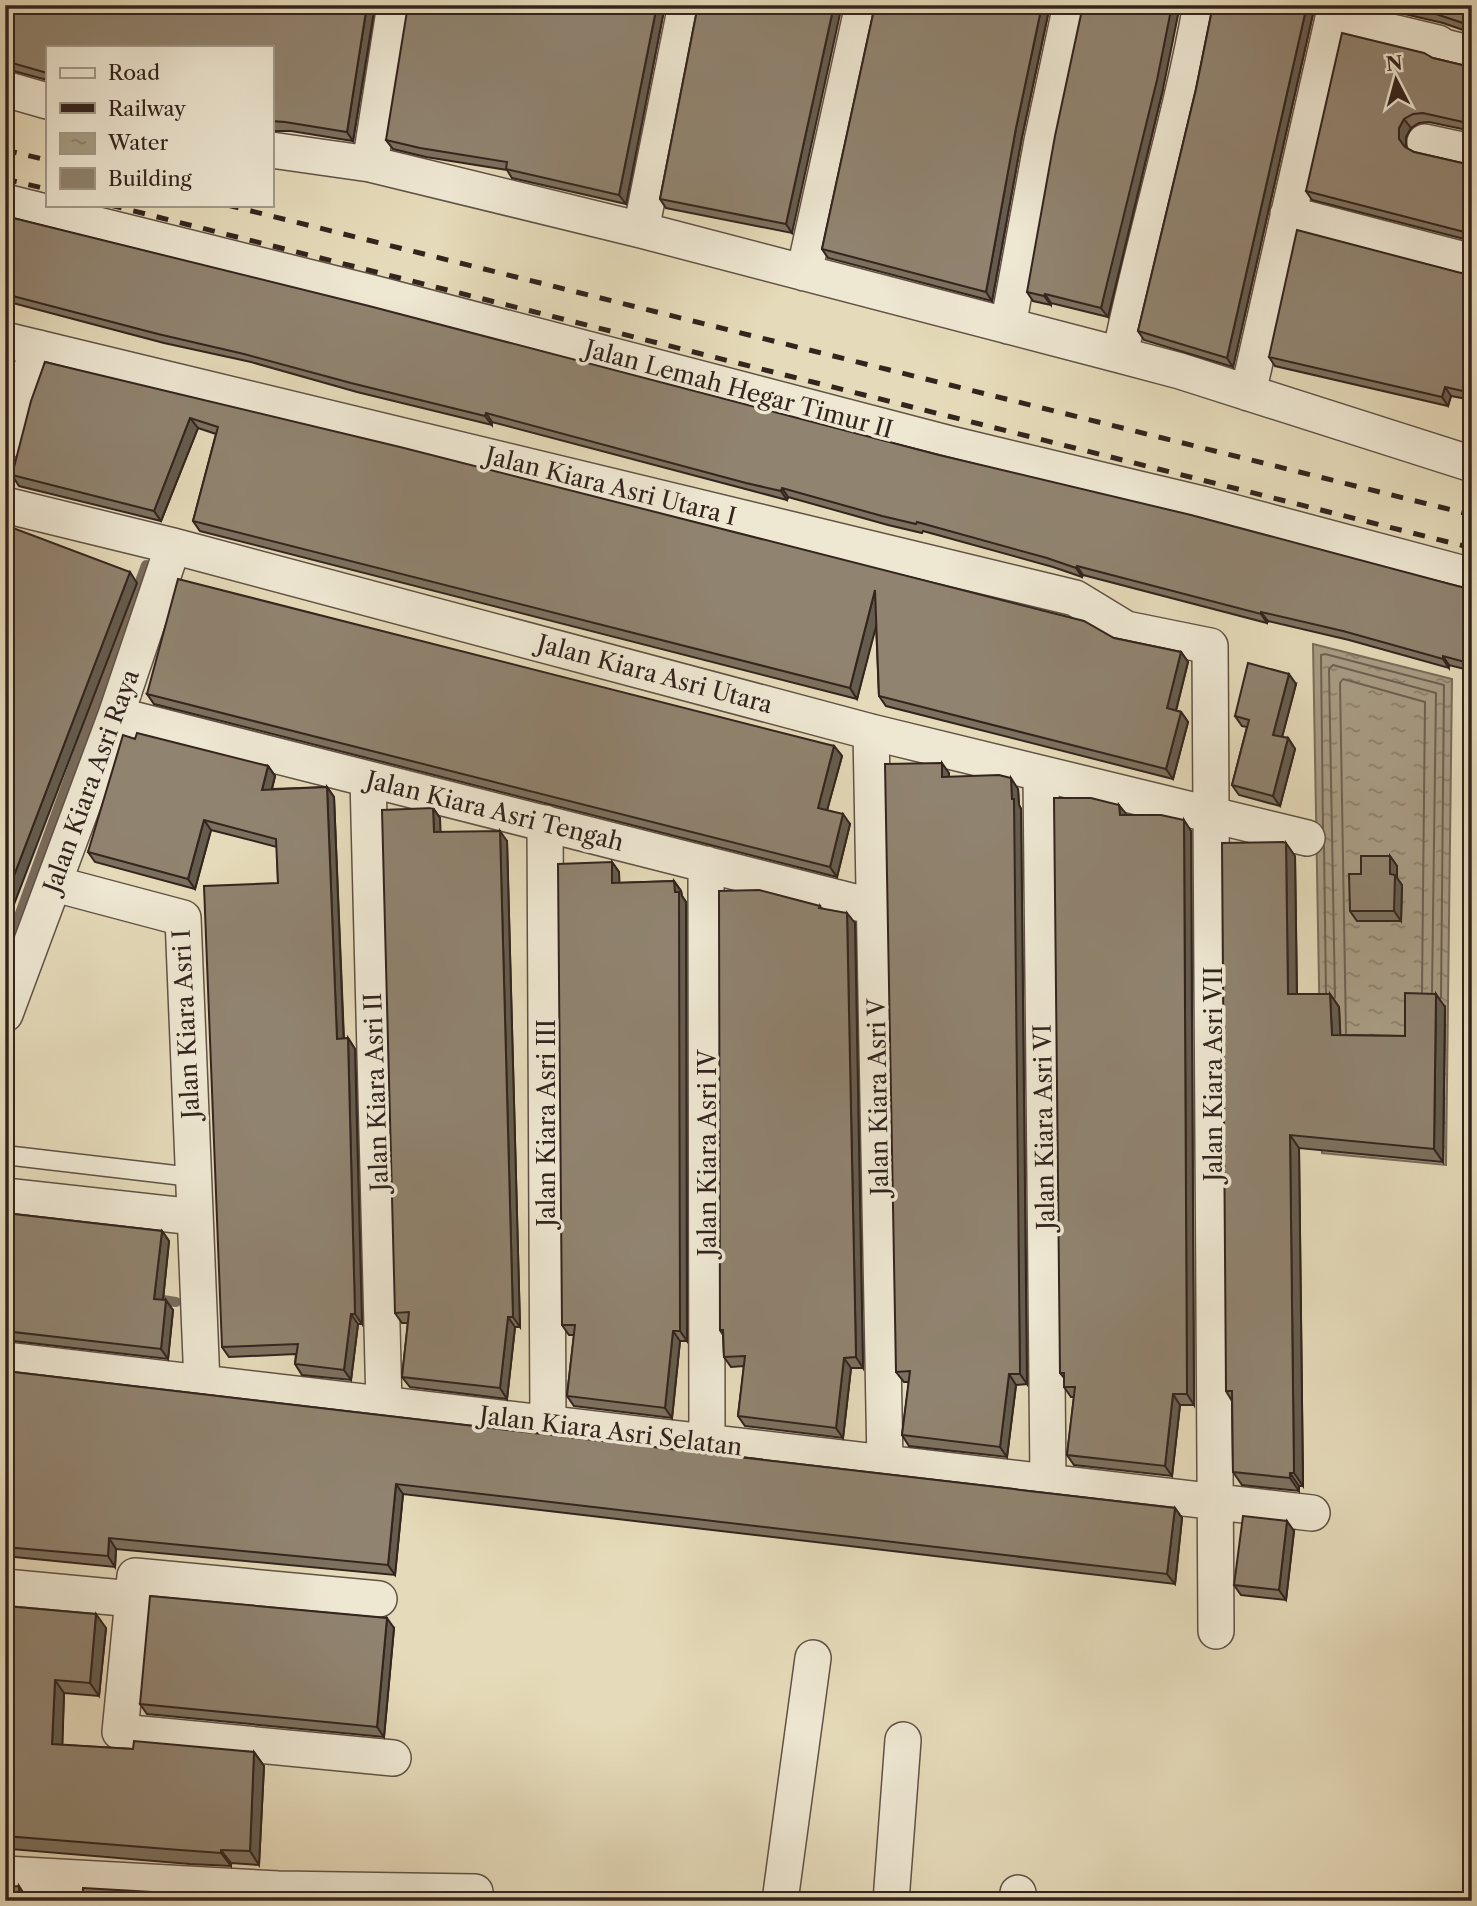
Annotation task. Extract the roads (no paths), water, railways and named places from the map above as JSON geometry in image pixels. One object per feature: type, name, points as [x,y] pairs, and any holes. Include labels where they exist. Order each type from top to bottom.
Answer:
[{"type":"street","points":[[370,164],[395,5]]},
{"type":"street","points":[[641,230],[686,5]]},
{"type":"street","points":[[804,273],[863,5]]},
{"type":"street","points":[[1011,311],[1041,141],[1071,5]]},
{"type":"street","points":[[1123,338],[1163,167],[1190,68],[1201,5]]},
{"type":"street","points":[[1243,392],[1335,12],[1472,54]]},
{"type":"street","points":[[5,89],[46,100]]},
{"type":"street","points":[[1425,142],[1472,152]]},
{"type":"street","points":[[273,150],[370,164],[804,273],[1011,311],[1123,338],[1243,392],[1472,464]]},
{"type":"street","name":"Jalan Lemah Hegar Timur II","points":[[5,202],[380,295],[950,444],[1202,504],[1472,576]]},
{"type":"street","points":[[1288,214],[1472,262]]},
{"type":"street","name":"Jalan Kiara Asri Utara I","points":[[5,340],[1075,598],[1126,629],[1210,646]]},
{"type":"street","points":[[5,442],[39,348]]},
{"type":"street","name":"Jalan Kiara Asri Utara","points":[[5,505],[173,546],[871,732],[1307,838]]},
{"type":"street","name":"Jalan Kiara Asri Raya","points":[[5,1014],[116,715],[173,546]]},
{"type":"street","name":"Jalan Kiara Asri VII","points":[[1210,646],[1216,1630]]},
{"type":"street","name":"Jalan Kiara Asri Tengah","points":[[116,715],[874,907]]},
{"type":"street","name":"Jalan Kiara Asri V","points":[[871,732],[886,1463]]},
{"type":"street","name":"Jalan Kiara Asri VI","points":[[1041,774],[1048,1481]]},
{"type":"street","name":"Jalan Kiara Asri II","points":[[368,779],[384,1405]]},
{"type":"street","name":"Jalan Kiara Asri III","points":[[545,823],[548,1424]]},
{"type":"street","name":"Jalan Kiara Asri IV","points":[[706,864],[707,1442]]},
{"type":"street","name":"Jalan Kiara Asri I","points":[[55,884],[183,918],[202,1384]]},
{"type":"street","points":[[5,1196],[195,1217]]},
{"type":"street","name":"Jalan Kiara Asri Selatan","points":[[5,1360],[1312,1513]]},
{"type":"street","points":[[379,1599],[135,1576],[120,1732],[393,1758]]},
{"type":"street","points":[[5,1587],[132,1599]]},
{"type":"street","points":[[780,1901],[813,1658]]},
{"type":"street","points":[[891,1901],[904,1740]]},
{"type":"street","points":[[5,1874],[278,1889],[475,1892]]},
{"type":"lane","points":[[5,1156],[192,1177]]},
{"type":"water","points":[[1313,644],[1452,679],[1446,1165],[1322,1153]]},
{"type":"waterway","points":[[5,955],[146,565]]},
{"type":"waterway","points":[[156,1299],[176,1302]]},
{"type":"railway","points":[[5,150],[46,160]]},
{"type":"railway","points":[[5,179],[46,189]]},
{"type":"railway","points":[[114,206],[1472,548]]},
{"type":"railway","points":[[231,206],[1472,515]]}]
